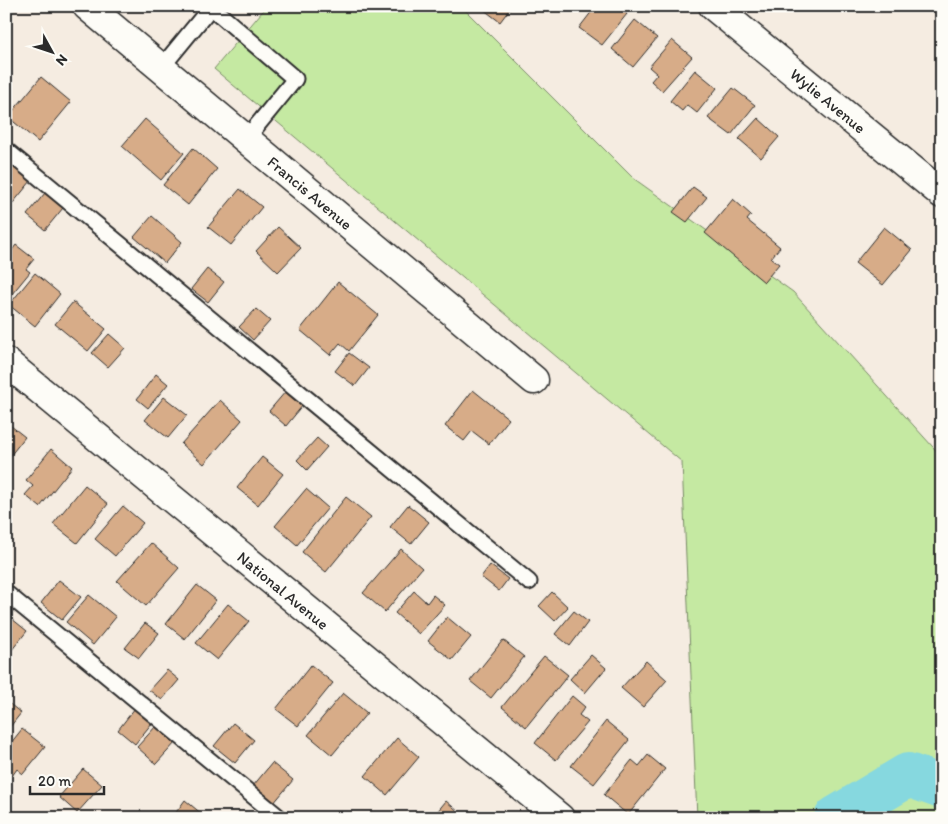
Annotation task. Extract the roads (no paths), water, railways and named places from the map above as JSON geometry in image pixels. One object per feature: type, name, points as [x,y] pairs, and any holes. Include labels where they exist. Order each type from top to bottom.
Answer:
[{"type":"street","name":"Francis Avenue","points":[[87,6],[534,380]]},
{"type":"street","name":"Wylie Avenue","points":[[713,6],[942,194]]},
{"type":"street","name":"National Avenue","points":[[6,362],[560,818]]},
{"type":"lane","points":[[160,68],[211,8],[295,79],[246,139]]},
{"type":"lane","points":[[6,150],[529,582]]},
{"type":"lane","points":[[6,593],[280,818]]},
{"type":"waterway","points":[[836,818],[908,775],[942,787]]}]
